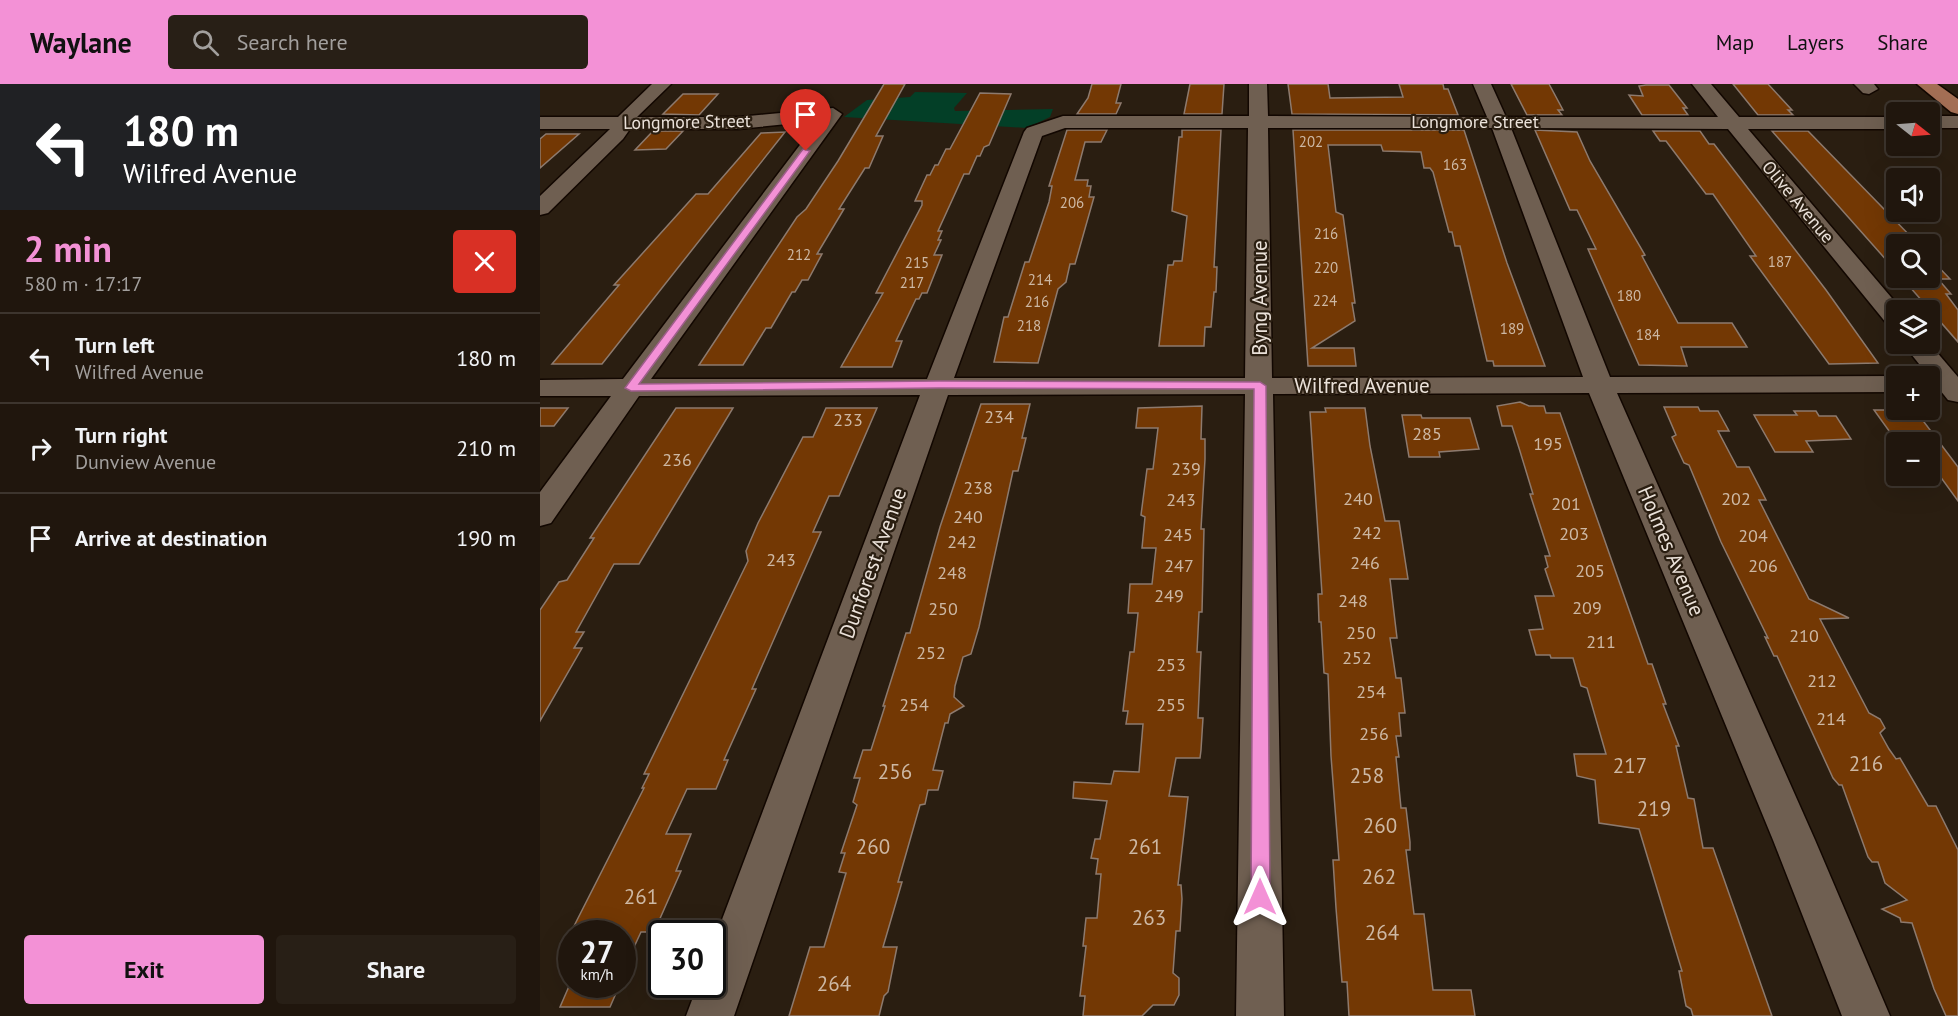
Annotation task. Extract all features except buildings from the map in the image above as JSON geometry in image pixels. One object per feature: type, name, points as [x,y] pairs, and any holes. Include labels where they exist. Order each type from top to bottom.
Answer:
[{"type":"main road","points":[[1926,84],[1958,108]]},
{"type":"street","points":[[540,208],[616,135],[624,123],[662,84]]},
{"type":"street","name":"Byng Avenue","points":[[1258,84],[1260,1016]]},
{"type":"street","name":"Holmes Avenue","points":[[1482,84],[1499,122],[1600,386],[1794,840],[1866,1016]]},
{"type":"street","name":"Olive Avenue","points":[[1701,84],[1886,307]]},
{"type":"street","name":"Longmore Street","points":[[540,123],[738,123],[833,114],[631,388]]},
{"type":"street","points":[[1940,122],[1958,122]]},
{"type":"street","name":"Longmore Street","points":[[1054,123],[1886,123]]},
{"type":"street","name":"Dunforest Avenue","points":[[710,1016],[939,384],[1035,132],[1054,123]]},
{"type":"street","points":[[1924,354],[1949,386]]},
{"type":"street","name":"Wilfred Avenue","points":[[540,387],[939,384],[1260,386],[1886,384]]},
{"type":"street","points":[[540,515],[631,388]]},
{"type":"green space","points":[[915,92],[967,93],[954,108],[955,111],[1053,109],[1050,117],[1027,128],[844,117],[867,100],[910,97]]},
{"type":"route","points":[[806,151],[631,388],[939,384],[1260,386],[1260,897]]}]
